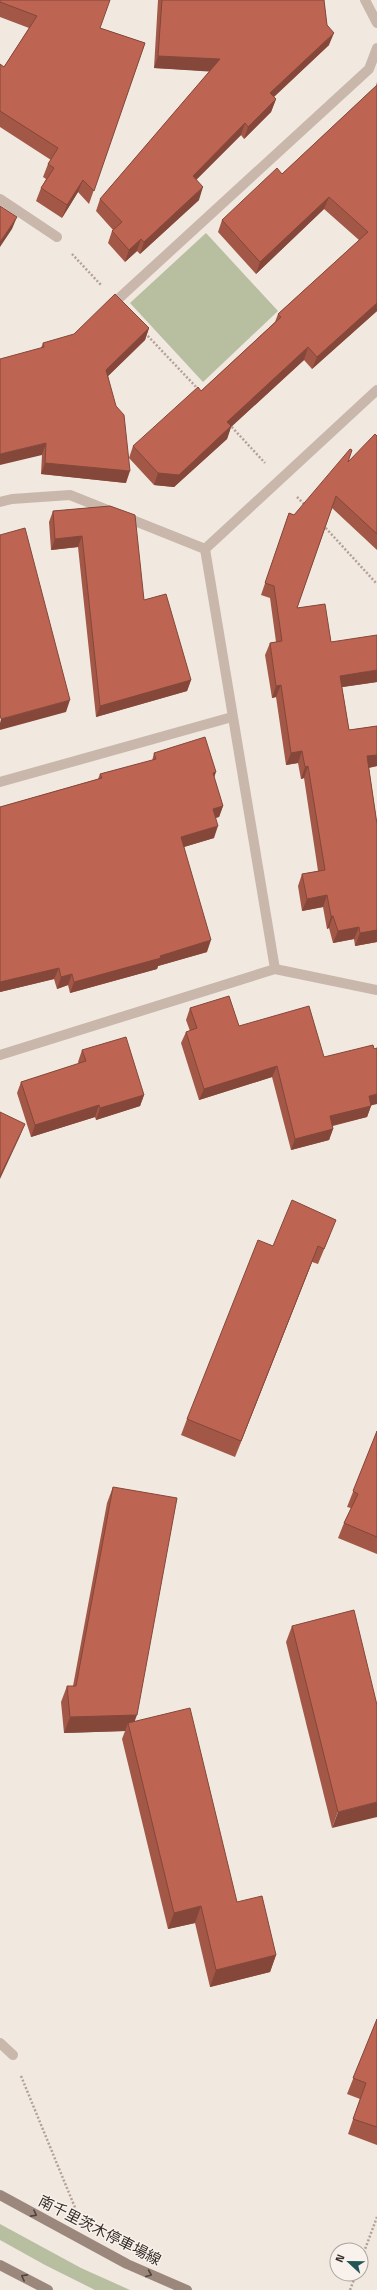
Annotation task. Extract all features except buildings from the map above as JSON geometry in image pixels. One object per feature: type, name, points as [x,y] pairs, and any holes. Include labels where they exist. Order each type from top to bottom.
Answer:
[{"type":"main road","name":"南千里茨木停車場線","points":[[0,2195],[127,2264],[187,2290]]},
{"type":"main road","points":[[0,2265],[48,2290]]},
{"type":"street","points":[[366,0],[377,22]]},
{"type":"street","points":[[116,301],[369,69],[377,48]]},
{"type":"street","points":[[0,199],[57,237]]},
{"type":"street","points":[[205,549],[377,390]]},
{"type":"street","points":[[0,502],[12,499],[70,495],[205,549]]},
{"type":"street","points":[[205,549],[275,969]]},
{"type":"street","points":[[0,782],[232,717]]},
{"type":"street","points":[[0,1055],[275,969],[377,990]]},
{"type":"street","points":[[0,2043],[12,2055]]},
{"type":"path","points":[[57,237],[116,301]]},
{"type":"path","points":[[142,330],[202,395]]},
{"type":"path","points":[[228,422],[258,455]]},
{"type":"path","points":[[298,497],[308,508]]},
{"type":"path","points":[[319,520],[377,584]]},
{"type":"path","points":[[12,2055],[78,2214]]},
{"type":"path","points":[[368,2242],[377,2217]]},
{"type":"green space","points":[[206,233],[278,311],[203,382],[130,303]]},
{"type":"green space","points":[[0,2224],[81,2268],[130,2290],[95,2290],[45,2265],[0,2240]]}]
